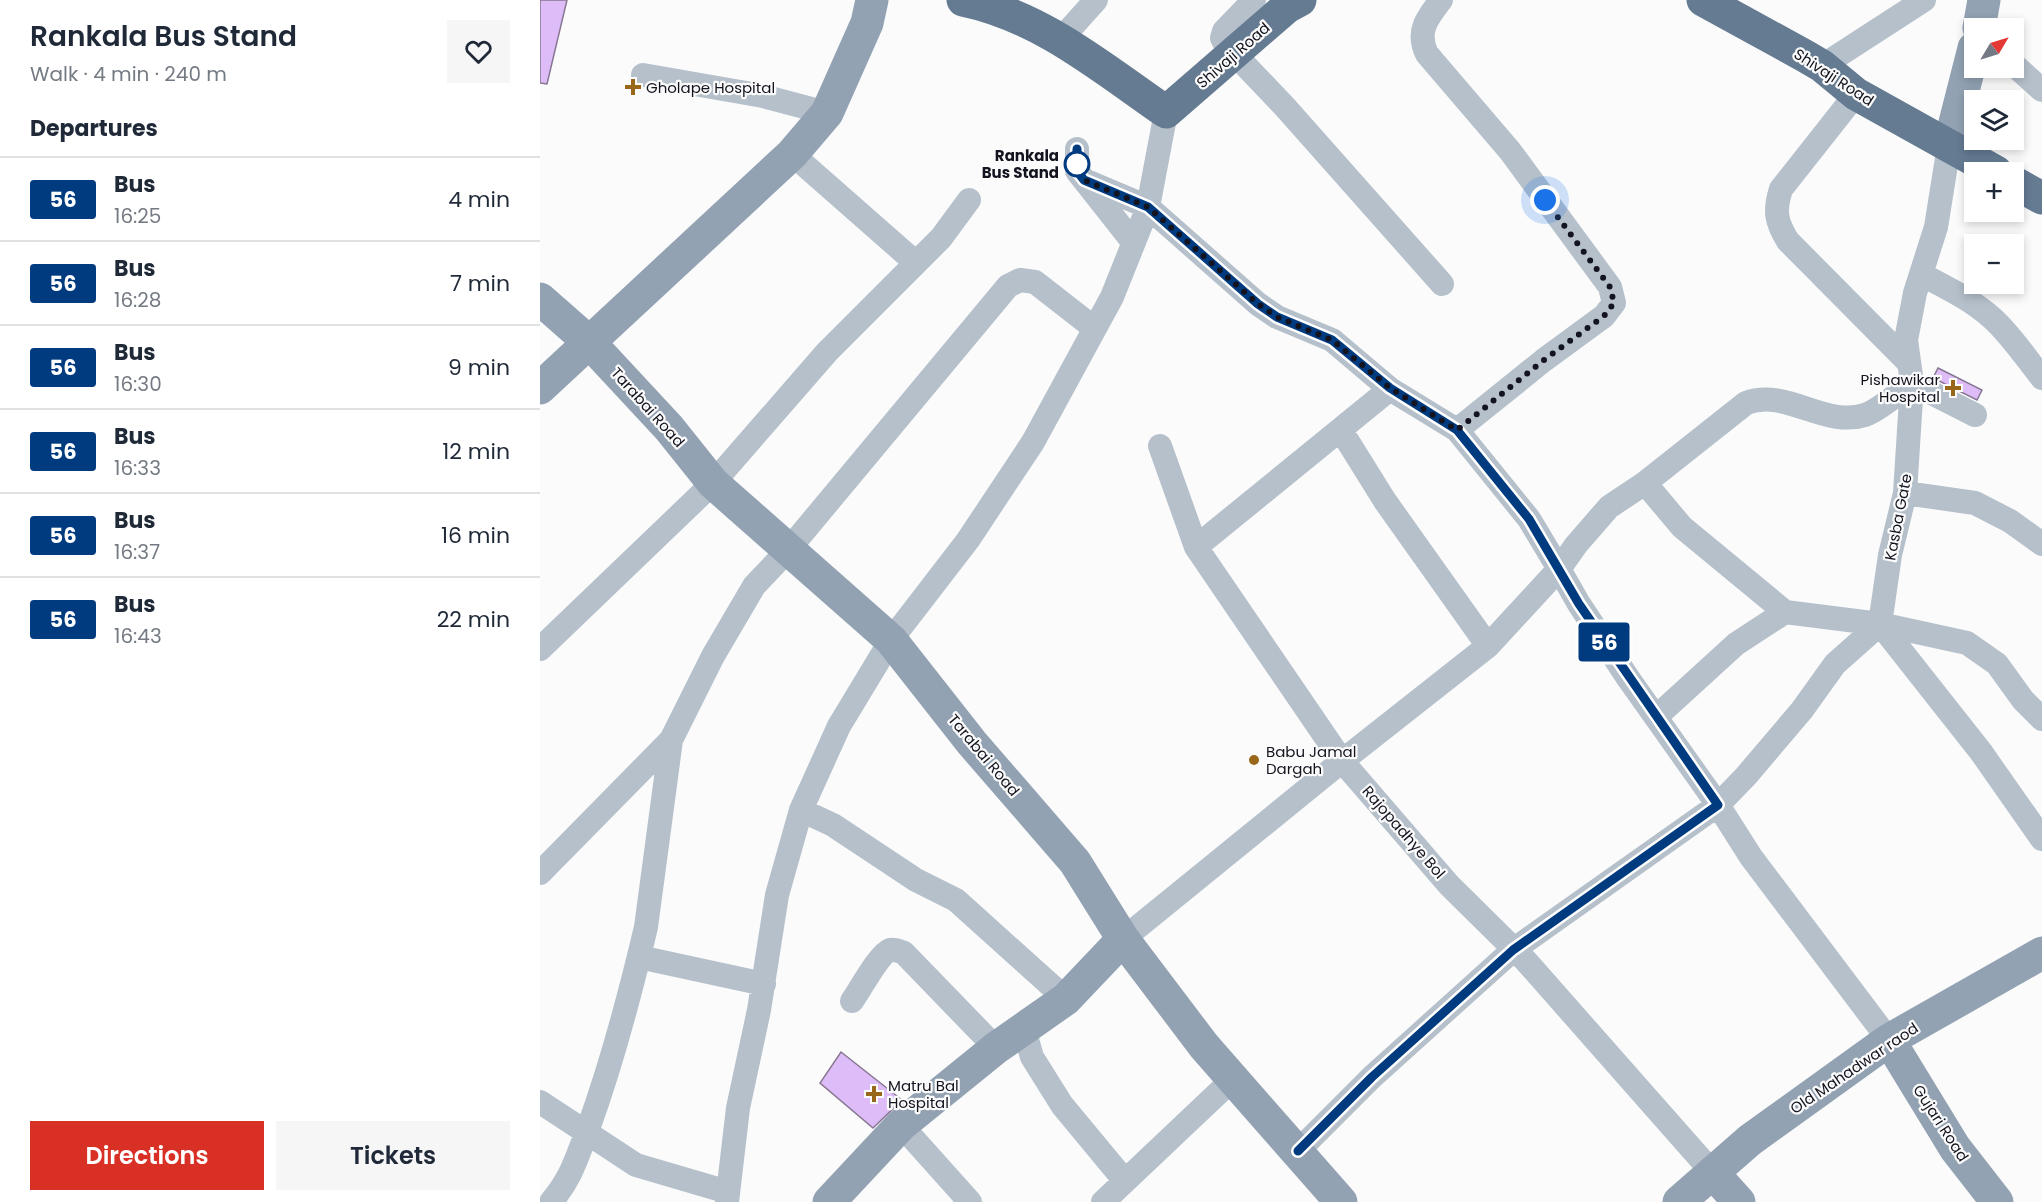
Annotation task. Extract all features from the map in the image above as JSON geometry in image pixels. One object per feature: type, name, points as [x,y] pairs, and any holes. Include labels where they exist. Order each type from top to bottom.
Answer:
[{"type":"highway","points":[[963,0],[1023,19],[1061,39],[1166,112]]},
{"type":"highway","name":"Shivaji Road","points":[[1166,112],[1287,7],[1300,0]]},
{"type":"highway","name":"Shivaji Road","points":[[1703,0],[1821,66],[1856,94],[1978,162]]},
{"type":"highway","points":[[2024,188],[2042,198]]},
{"type":"street","points":[[540,388],[792,154],[827,113],[867,23],[872,0]]},
{"type":"street","points":[[1254,0],[1224,31],[1222,38],[1442,284]]},
{"type":"street","points":[[1441,0],[1426,20],[1421,37],[1427,54],[1510,151],[1597,281],[1613,295],[1614,303],[1610,310],[1457,430]]},
{"type":"street","points":[[1821,66],[1924,0]]},
{"type":"street","points":[[1980,18],[1984,0]]},
{"type":"street","points":[[1061,39],[1092,1]]},
{"type":"street","points":[[2024,74],[2042,90]]},
{"type":"street","points":[[643,75],[763,96],[827,113]]},
{"type":"street","points":[[1949,146],[1966,78]]},
{"type":"street","points":[[1856,94],[1781,189],[1776,204],[1776,218],[1788,241],[1910,373],[1975,415]]},
{"type":"street","points":[[540,1102],[636,1165],[727,1197],[738,1108],[764,984],[777,895],[801,810],[839,726],[891,640],[968,540],[1033,442],[1112,297],[1148,207],[1166,112]]},
{"type":"street","name":"Kasba Gate","points":[[1880,624],[1890,555],[1905,493],[1910,373],[1906,340],[1915,293],[1936,227],[1949,146]]},
{"type":"street","points":[[1077,149],[1077,171],[1133,242]]},
{"type":"street","points":[[792,154],[916,263]]},
{"type":"street","points":[[1084,180],[1148,207],[1258,304],[1277,317],[1332,340],[1390,388],[1457,430],[1529,519],[1579,604],[1718,805],[1751,857],[1889,1041]]},
{"type":"street","points":[[540,649],[713,483],[827,352],[941,238],[969,200]]},
{"type":"street","points":[[1921,274],[1992,317],[2007,332],[2042,378]]},
{"type":"street","points":[[540,873],[671,740],[713,656],[754,586],[789,549],[1008,286],[1020,280],[1035,282],[1094,328]]},
{"type":"street","name":"Tarabai Road","points":[[540,299],[590,343],[669,428],[713,483],[891,640],[972,743],[1075,862],[1123,939],[1204,1046],[1341,1202]]},
{"type":"street","points":[[830,1202],[901,1125],[996,1048],[1066,999],[1123,939],[1341,761],[1488,646],[1559,569],[1576,545],[1609,507],[1645,483],[1746,403],[1761,397],[1780,400],[1823,414],[1851,418],[1867,414],[1910,373]]},
{"type":"street","points":[[1196,547],[1390,388]]},
{"type":"street","points":[[1347,440],[1385,501],[1488,646]]},
{"type":"street","name":"Rajopadhye Bol","points":[[1160,446],[1196,547],[1341,761],[1449,885],[1526,961],[1713,1173]]},
{"type":"street","points":[[1645,483],[1682,527],[1785,612],[1880,624],[1967,643],[1997,664],[2023,700],[2042,719]]},
{"type":"street","points":[[1905,493],[1975,503],[2010,521],[2042,544]]},
{"type":"street","points":[[1656,717],[1736,644],[1785,612]]},
{"type":"street","points":[[1298,1151],[1372,1077],[1513,950],[1718,805],[1802,710],[1834,664],[1880,624]]},
{"type":"street","points":[[1880,624],[1981,752],[2042,839]]},
{"type":"street","points":[[551,1202],[567,1183],[606,1081],[639,957],[646,927],[671,740]]},
{"type":"street","points":[[801,810],[833,825],[916,880],[956,900],[1066,999]]},
{"type":"street","points":[[852,1001],[883,955],[892,950],[899,950],[996,1048]]},
{"type":"street","name":"Old Mahadwar raod","points":[[1679,1202],[1750,1140],[1889,1041],[2042,952]]},
{"type":"street","points":[[639,957],[764,984]]},
{"type":"street","points":[[1024,1029],[1032,1057],[1062,1105],[1125,1181]]},
{"type":"street","name":"Gujari Road","points":[[1889,1041],[1955,1148],[1997,1202]]},
{"type":"street","points":[[1103,1202],[1234,1078]]},
{"type":"street","points":[[901,1125],[970,1202]]},
{"type":"street","points":[[1713,1173],[1739,1202]]},
{"type":"building","points":[[540,0],[567,0],[547,84],[540,83]]},
{"type":"building","points":[[1938,368],[1982,390],[1977,400],[1933,378]]},
{"type":"building","points":[[841,1052],[902,1100],[873,1128],[820,1083]]},
{"type":"bus line","name":"56","points":[[1077,149],[1077,171],[1084,180],[1148,207],[1258,304],[1277,317],[1332,340],[1390,388],[1457,430],[1529,519],[1579,604],[1718,805],[1513,950],[1372,1077],[1298,1151]]},
{"type":"place","name":"Gholape Hospital","points":[[633,87]]},
{"type":"place","name":"Rankala Bus Stand","points":[[1077,164]]},
{"type":"place","name":"Pishawikar Hospital","points":[[1953,388]]},
{"type":"place","name":"Babu Jamal Dargah","points":[[1254,760]]},
{"type":"place","name":"Matru Bal Hospital","points":[[874,1094]]},
{"type":"route","points":[[1077,164],[1077,171],[1084,180],[1148,207],[1258,304],[1277,317],[1332,340],[1390,388],[1457,430],[1544,360],[1604,316],[1614,303],[1610,287],[1545,200]]}]
